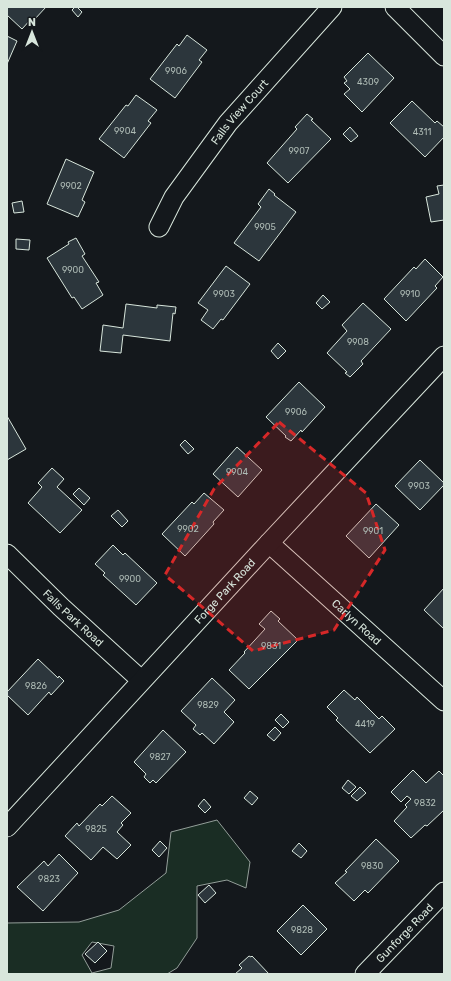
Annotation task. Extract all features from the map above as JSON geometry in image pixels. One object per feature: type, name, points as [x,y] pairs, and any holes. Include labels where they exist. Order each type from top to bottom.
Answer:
[{"type":"street","name":"Falls View Court","points":[[159,227],[174,197],[228,123],[332,7]]},
{"type":"street","points":[[395,7],[444,56]]},
{"type":"street","name":"Forge Park Road","points":[[7,827],[269,542],[444,356]]},
{"type":"street","name":"Carlyn Road","points":[[269,542],[444,701]]},
{"type":"street","name":"Falls Park Road","points":[[7,554],[61,607],[141,680]]},
{"type":"street","name":"Gunforge Road","points":[[365,974],[444,892]]},
{"type":"highlighted area","points":[[279,422],[366,493],[385,550],[334,630],[253,651],[165,575],[214,489]]},
{"type":"green space","points":[[217,820],[250,862],[246,888],[227,880],[197,886],[197,938],[177,968],[167,974],[7,974],[7,923],[79,922],[119,910],[166,873],[171,832]],"holes":[[[92,942],[114,946],[111,968],[92,973],[82,955]]]},
{"type":"building","points":[[7,7],[46,7],[34,20],[32,18],[22,29],[7,15]]},
{"type":"building","points":[[75,7],[82,12],[78,17],[72,10]]},
{"type":"building","points":[[187,35],[207,50],[199,60],[202,62],[175,98],[150,79],[177,44],[179,46]]},
{"type":"building","points":[[7,36],[17,41],[7,64]]},
{"type":"building","points":[[368,53],[394,78],[362,112],[344,94],[350,89],[344,83],[347,81],[344,77]]},
{"type":"building","points":[[136,95],[157,110],[148,121],[151,123],[124,158],[99,139],[126,105],[128,106]]},
{"type":"building","points":[[412,101],[435,123],[437,121],[444,127],[444,137],[425,157],[390,123]]},
{"type":"building","points":[[307,114],[313,119],[311,120],[331,139],[288,183],[267,163],[297,129],[295,127]]},
{"type":"building","points":[[350,127],[358,136],[351,142],[343,134]]},
{"type":"building","points":[[66,159],[94,172],[82,200],[85,202],[78,217],[47,204]]},
{"type":"building","points":[[444,185],[444,220],[431,222],[426,197],[439,194],[437,186]]},
{"type":"building","points":[[269,189],[275,194],[274,195],[296,212],[259,261],[234,243],[261,207],[258,204]]},
{"type":"building","points":[[22,201],[24,212],[14,213],[12,203]]},
{"type":"building","points":[[76,238],[85,254],[82,256],[99,282],[96,283],[103,295],[82,309],[74,297],[72,298],[47,258],[69,244],[68,242]]},
{"type":"building","points":[[16,239],[30,240],[29,250],[16,249]]},
{"type":"building","points":[[425,259],[443,277],[435,286],[437,288],[406,321],[384,299],[414,267],[416,269]]},
{"type":"building","points":[[226,266],[250,284],[223,320],[221,319],[213,329],[201,320],[208,310],[198,303]]},
{"type":"building","points":[[323,295],[330,302],[322,309],[316,303]]},
{"type":"building","points":[[363,303],[391,329],[361,361],[363,364],[350,377],[345,373],[347,372],[327,353],[347,331],[342,325]]},
{"type":"building","points":[[126,304],[157,308],[157,305],[176,307],[175,314],[173,313],[170,341],[123,335],[121,353],[100,351],[103,325],[123,328]]},
{"type":"building","points":[[278,343],[286,351],[278,359],[271,351]]},
{"type":"building","points":[[299,382],[325,407],[302,432],[301,430],[291,441],[285,437],[286,436],[266,417]]},
{"type":"building","points":[[7,416],[26,449],[7,460]]},
{"type":"building","points":[[185,440],[194,449],[188,454],[180,445]]},
{"type":"building","points":[[237,447],[262,470],[238,497],[213,474]]},
{"type":"building","points":[[420,460],[444,483],[444,485],[420,510],[395,486]]},
{"type":"building","points":[[52,468],[64,479],[57,487],[82,510],[60,533],[28,503],[42,487],[38,483]]},
{"type":"building","points":[[79,488],[90,498],[84,505],[73,494]]},
{"type":"building","points":[[204,493],[224,510],[213,522],[214,524],[185,556],[162,534],[192,502],[194,504]]},
{"type":"building","points":[[376,504],[399,525],[369,558],[346,536]]},
{"type":"building","points":[[118,510],[128,521],[122,527],[111,516]]},
{"type":"building","points":[[113,545],[123,555],[125,553],[157,583],[136,605],[103,575],[105,573],[95,564]]},
{"type":"building","points":[[444,588],[444,629],[424,610]]},
{"type":"building","points":[[271,611],[280,619],[278,621],[298,640],[249,689],[229,670],[265,629],[259,624]]},
{"type":"building","points":[[38,659],[58,678],[59,676],[64,681],[51,695],[49,692],[28,715],[7,695],[7,692]]},
{"type":"building","points":[[212,678],[235,700],[224,712],[234,722],[214,744],[202,733],[200,735],[193,729],[196,725],[181,711]]},
{"type":"building","points":[[344,690],[355,700],[357,697],[379,719],[382,716],[395,729],[370,753],[336,720],[338,718],[327,707]]},
{"type":"building","points":[[281,714],[289,722],[283,728],[275,720]]},
{"type":"building","points":[[275,727],[281,733],[274,741],[267,735]]},
{"type":"building","points":[[163,730],[186,752],[156,783],[153,780],[150,783],[144,777],[146,774],[134,762]]},
{"type":"building","points":[[413,770],[426,783],[439,771],[444,776],[444,810],[427,826],[425,825],[411,838],[394,821],[407,807],[405,805],[411,799],[407,796],[401,802],[391,792]]},
{"type":"building","points":[[348,780],[356,787],[349,794],[342,788]]},
{"type":"building","points":[[360,787],[366,793],[357,801],[351,796]]},
{"type":"building","points":[[250,791],[258,798],[252,805],[244,798]]},
{"type":"building","points":[[112,796],[131,813],[121,823],[123,825],[117,832],[131,845],[117,859],[103,847],[91,860],[65,836],[77,823],[79,826],[100,804],[102,806]]},
{"type":"building","points":[[204,799],[211,807],[205,813],[198,806]]},
{"type":"building","points":[[376,839],[399,861],[368,893],[365,890],[354,901],[335,883],[347,872],[345,871]]},
{"type":"building","points":[[160,841],[167,848],[159,857],[152,850]]},
{"type":"building","points":[[299,843],[307,851],[301,858],[292,851]]},
{"type":"building","points":[[59,854],[78,873],[43,911],[17,887],[44,861],[48,866]]},
{"type":"building","points":[[209,885],[216,893],[205,903],[198,895]]},
{"type":"building","points":[[303,905],[327,929],[301,955],[277,931]]},
{"type":"building","points":[[98,942],[107,951],[95,963],[85,954]]},
{"type":"building","points":[[249,956],[252,956],[269,974],[235,974],[242,968],[239,965]]}]
